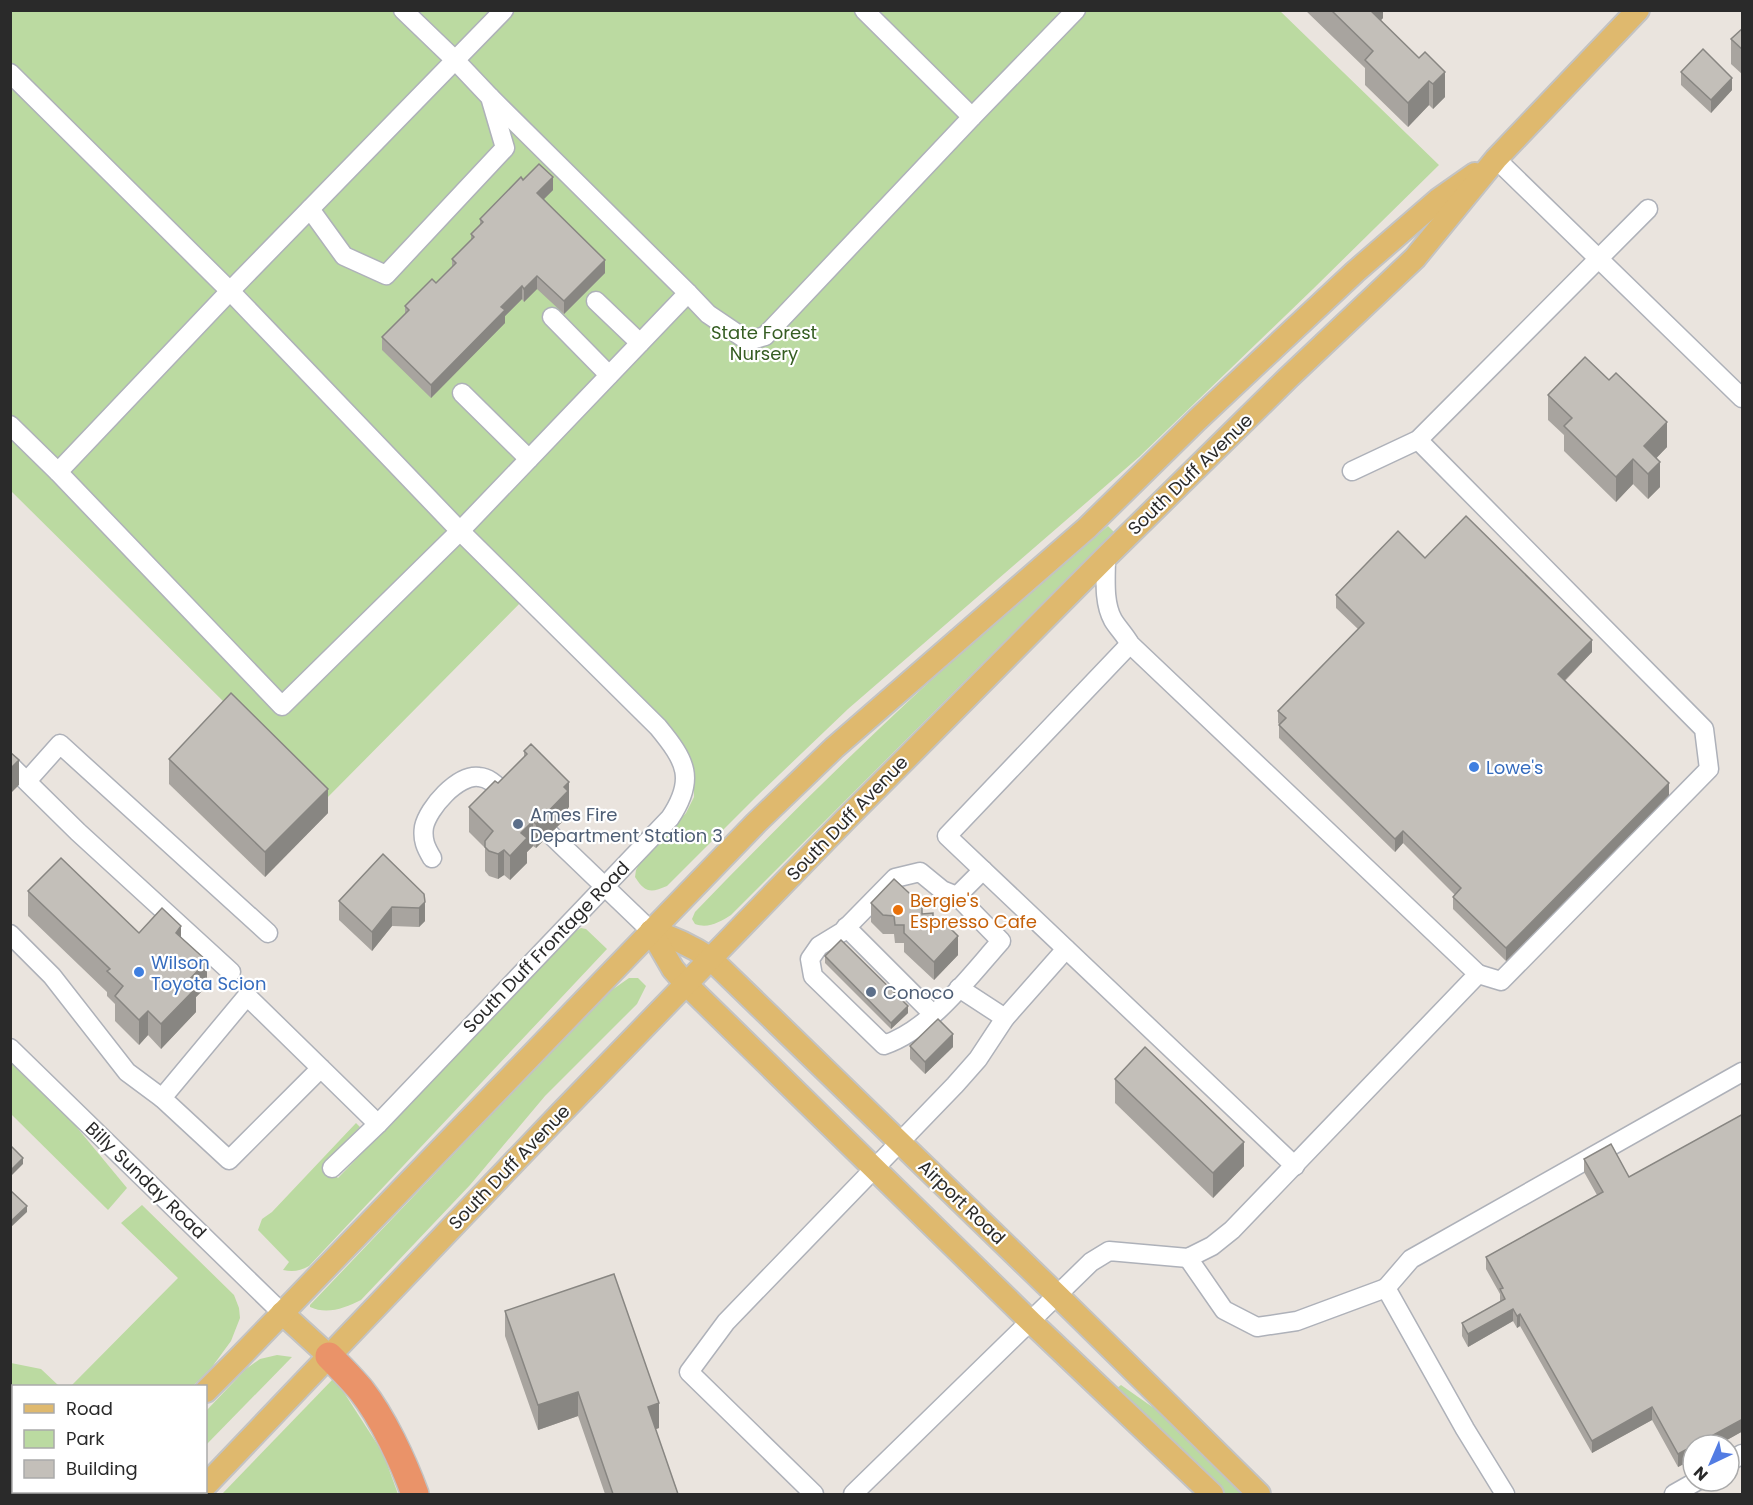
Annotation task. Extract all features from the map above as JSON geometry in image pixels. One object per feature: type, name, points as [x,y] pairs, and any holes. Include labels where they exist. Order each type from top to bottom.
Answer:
[{"type":"highway","points":[[329,1356],[362,1391],[386,1429],[415,1494]]},
{"type":"main road","name":"South Duff Avenue","points":[[207,1484],[845,820],[1106,557],[1288,378],[1415,258],[1496,159],[1638,10]]},
{"type":"main road","name":"South Duff Avenue","points":[[207,1390],[756,822],[834,748],[1087,528],[1197,420],[1355,272],[1438,200],[1496,159]]},
{"type":"main road","name":"Airport Road","points":[[651,931],[669,936],[695,948],[711,959],[901,1142],[1258,1494]]},
{"type":"main road","name":"Airport Road","points":[[651,931],[673,969],[686,984],[1031,1322],[1212,1494]]},
{"type":"main road","points":[[282,1312],[329,1356]]},
{"type":"street","points":[[403,10],[708,314],[748,341],[765,336],[1076,10]]},
{"type":"street","points":[[58,472],[230,291],[504,10]]},
{"type":"street","points":[[864,10],[972,117]]},
{"type":"street","name":"South Duff Frontage Road","points":[[10,73],[230,291],[460,531],[658,727],[680,756],[686,778],[684,794],[669,818],[378,1124],[332,1168]]},
{"type":"street","points":[[310,209],[344,256],[386,275],[505,148],[490,97]]},
{"type":"street","points":[[1496,159],[1743,398]]},
{"type":"street","points":[[1352,471],[1418,440],[1648,208]]},
{"type":"street","points":[[10,425],[58,472],[282,706],[460,531],[688,293]]},
{"type":"street","points":[[596,301],[640,343]]},
{"type":"street","points":[[552,317],[609,375]]},
{"type":"street","points":[[462,393],[529,459]]},
{"type":"street","points":[[1106,557],[1107,603],[1113,620],[1130,644],[1478,974],[1501,981],[1709,769],[1704,729],[1418,440]]},
{"type":"street","points":[[1130,644],[947,836],[1294,1166]]},
{"type":"street","points":[[27,781],[60,744],[268,933]]},
{"type":"street","points":[[10,765],[78,832],[231,972]]},
{"type":"street","points":[[432,858],[425,845],[424,835],[428,816],[441,799],[464,778],[471,776],[485,778],[493,782],[509,797]]},
{"type":"street","name":"Airport Road","points":[[549,834],[651,931]]},
{"type":"street","points":[[957,896],[983,870]]},
{"type":"street","points":[[920,872],[942,890],[957,896],[1001,941],[926,1022],[900,1040],[884,1045],[813,976],[810,959],[819,946],[846,927],[895,879],[920,872]]},
{"type":"street","points":[[846,927],[933,1014]]},
{"type":"street","points":[[10,934],[52,976],[127,1072],[162,1098],[229,1160],[321,1068]]},
{"type":"street","points":[[814,1494],[689,1372],[726,1322],[901,1142],[978,1059],[1005,1018],[1066,949]]},
{"type":"street","points":[[853,1494],[1092,1262],[1109,1251],[1188,1258],[1212,1245],[1232,1230],[1478,974]]},
{"type":"street","points":[[959,988],[1005,1018]]},
{"type":"street","points":[[162,1098],[247,996],[378,1124]]},
{"type":"street","name":"Billy Sunday Road","points":[[10,1048],[282,1312]]},
{"type":"street","points":[[1188,1258],[1224,1310],[1257,1328],[1297,1321],[1386,1288],[1411,1259],[1743,1072]]},
{"type":"street","points":[[1386,1288],[1504,1494]]},
{"type":"green space","name":"State Forest Nursery","points":[[10,11],[1280,11],[1439,165],[1139,457],[848,709],[667,886],[649,890],[645,889],[635,877],[636,870],[641,861],[686,813],[694,797],[691,762],[683,746],[662,721],[533,590],[324,801],[11,491]]},
{"type":"green space","points":[[1108,526],[1114,532],[731,915],[709,925],[695,924],[692,919],[695,912],[871,737],[980,636]]},
{"type":"green space","points":[[581,928],[586,929],[607,949],[309,1266],[296,1271],[283,1270],[289,1262],[258,1230],[262,1219],[272,1212],[356,1123],[360,1127],[324,1165],[338,1178],[574,932]]},
{"type":"green space","points":[[629,978],[638,978],[646,986],[637,1004],[545,1096],[470,1185],[361,1300],[342,1308],[329,1310],[310,1307],[572,1030],[609,992]]},
{"type":"green space","points":[[11,1063],[74,1124],[127,1188],[108,1210],[11,1114]]},
{"type":"green space","points":[[142,1205],[234,1295],[240,1318],[231,1341],[212,1367],[194,1385],[72,1385],[178,1278],[121,1223]]},
{"type":"green space","points":[[277,1355],[292,1357],[207,1444],[207,1410],[246,1369],[260,1359]]},
{"type":"green space","points":[[11,1363],[41,1369],[58,1385],[12,1385],[11,1489]]},
{"type":"green space","points":[[333,1379],[383,1453],[398,1494],[222,1494]]},
{"type":"green space","points":[[1121,1385],[1161,1413],[1244,1494],[1226,1494],[1117,1388]]},
{"type":"building","points":[[1331,10],[1370,10],[1419,58],[1425,52],[1445,72],[1433,84],[1429,81],[1408,103],[1365,60],[1373,51]]},
{"type":"building","points":[[1743,28],[1743,50],[1731,39]]},
{"type":"building","points":[[1703,49],[1732,78],[1711,100],[1681,72]]},
{"type":"building","points":[[539,164],[553,177],[537,193],[605,260],[564,301],[537,276],[524,289],[522,286],[501,307],[505,310],[431,385],[382,337],[409,310],[405,306],[432,279],[436,283],[456,263],[452,259],[474,237],[471,234],[483,222],[480,219],[521,177],[523,180]]},
{"type":"building","points":[[1585,357],[1609,380],[1616,373],[1667,422],[1644,446],[1660,462],[1648,474],[1633,459],[1616,477],[1564,426],[1572,418],[1548,395]]},
{"type":"building","name":"Lowe's","points":[[1466,516],[1592,640],[1558,674],[1669,783],[1506,948],[1453,897],[1461,888],[1403,831],[1395,839],[1279,725],[1286,718],[1278,711],[1364,623],[1336,595],[1398,531],[1425,558]]},
{"type":"building","points":[[231,693],[328,789],[265,852],[169,759]]},
{"type":"building","points":[[531,744],[569,782],[564,787],[568,791],[536,824],[533,821],[521,833],[527,838],[510,856],[504,850],[498,854],[489,851],[485,847],[485,841],[493,831],[469,807],[495,781],[498,783],[527,754],[524,751]]},
{"type":"building","points":[[10,752],[19,760],[10,769]]},
{"type":"building","points":[[383,854],[424,894],[425,902],[419,908],[392,907],[372,932],[339,901]]},
{"type":"building","name":"Wilson Toyota Scion","points":[[61,858],[139,933],[162,908],[181,926],[176,933],[207,961],[188,981],[196,988],[161,1024],[148,1011],[139,1020],[115,996],[123,986],[107,971],[110,969],[28,891]]},
{"type":"building","points":[[894,879],[922,905],[922,914],[933,913],[933,924],[946,924],[958,936],[934,962],[904,933],[904,925],[895,925],[894,916],[883,915],[871,903]]},
{"type":"building","points":[[841,940],[908,1006],[891,1023],[825,956]]},
{"type":"building","points":[[938,1019],[953,1034],[925,1062],[910,1046]]},
{"type":"building","points":[[1145,1047],[1244,1142],[1213,1173],[1115,1079]]},
{"type":"building","points":[[1743,1114],[1743,1419],[1717,1433],[1681,1433],[1681,1452],[1678,1454],[1652,1407],[1592,1441],[1520,1314],[1517,1316],[1513,1309],[1468,1334],[1462,1323],[1505,1299],[1500,1289],[1503,1288],[1486,1257],[1603,1192],[1584,1159],[1611,1144],[1629,1177]]},
{"type":"building","points":[[10,1145],[23,1158],[10,1171]]},
{"type":"building","points":[[10,1190],[27,1206],[10,1222]]},
{"type":"building","points":[[614,1274],[659,1403],[648,1407],[678,1494],[613,1494],[578,1392],[538,1405],[505,1311]]},
{"type":"place","name":"Lowe's","points":[[1474,767]]},
{"type":"place","name":"Ames Fire Department Station 3","points":[[518,824]]},
{"type":"place","name":"Bergie's Espresso Cafe","points":[[898,910]]},
{"type":"place","name":"Wilson Toyota Scion","points":[[139,972]]},
{"type":"place","name":"Conoco","points":[[871,992]]}]
